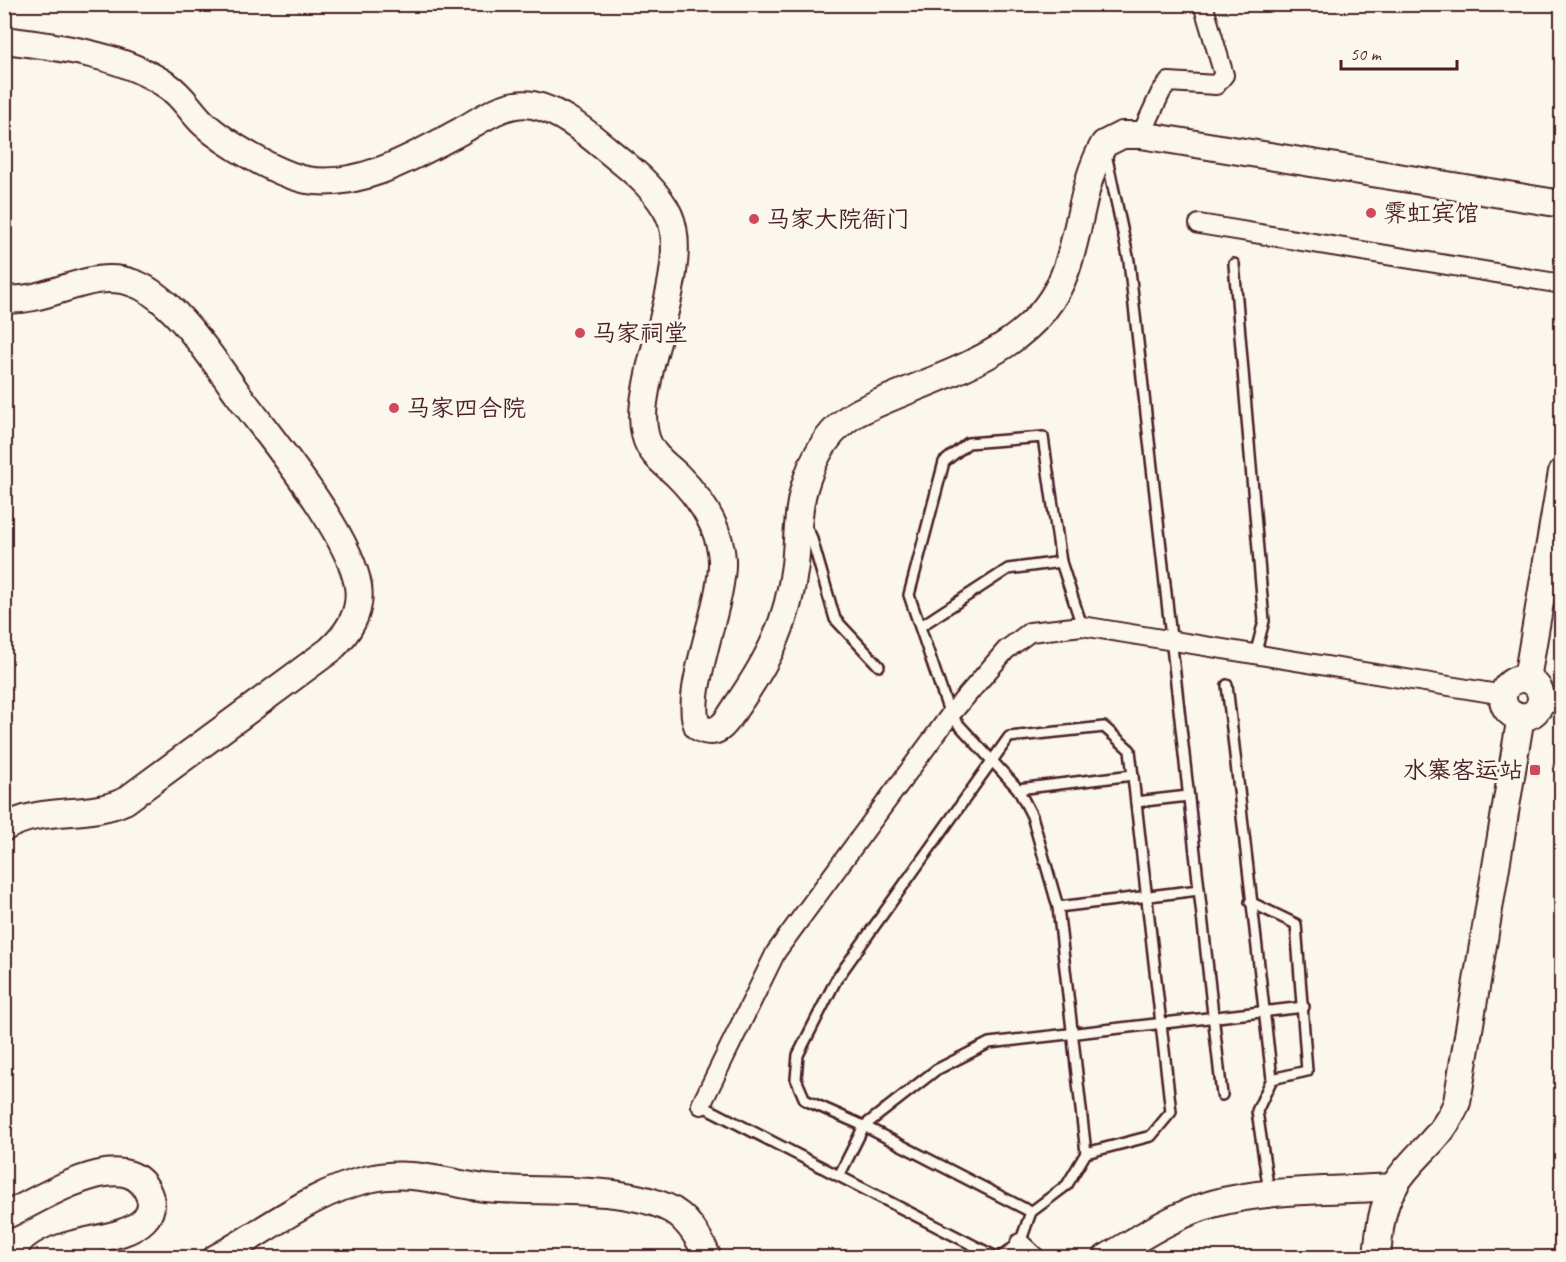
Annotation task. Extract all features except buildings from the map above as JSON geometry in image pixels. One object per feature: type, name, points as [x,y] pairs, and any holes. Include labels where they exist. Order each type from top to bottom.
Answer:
[{"type":"main road","points":[[4,40],[99,57],[160,81],[177,93],[211,129],[276,168],[302,179],[332,181],[371,172],[411,157],[494,112],[524,104],[535,105],[561,117],[603,146],[639,177],[669,214],[674,244],[669,285],[645,400],[646,437],[657,457],[687,486],[705,509],[715,529],[722,559],[719,596],[694,702],[695,721],[703,730],[717,731],[723,727],[762,669],[776,641],[791,590],[799,513],[812,466],[824,442],[839,425],[875,404],[996,351],[1025,332],[1044,312],[1066,272],[1089,176],[1104,144],[1122,135],[1141,135],[1562,204]]},
{"type":"main road","points":[[4,299],[35,298],[90,281],[110,278],[134,283],[157,296],[194,336],[327,518],[347,553],[359,594],[353,623],[330,650],[126,801],[97,811],[33,815],[4,828]]},
{"type":"main road","points":[[1527,679],[1562,472]]},
{"type":"main road","points":[[1527,679],[1551,703],[1521,716],[1510,712],[1506,707],[1504,695],[1510,683],[1527,679]]},
{"type":"main road","points":[[1377,1257],[1381,1222],[1394,1187],[1444,1130],[1457,1102],[1521,716]]},
{"type":"main road","points":[[4,1216],[97,1174],[121,1171],[136,1176],[141,1181],[151,1198],[151,1206],[142,1222],[120,1232],[67,1245],[42,1257]]},
{"type":"main road","points":[[216,1257],[326,1193],[367,1179],[404,1174],[430,1176],[485,1188],[591,1194],[644,1200],[663,1206],[684,1220],[708,1257]]},
{"type":"main road","points":[[1106,1257],[1187,1213],[1220,1202],[1269,1194],[1394,1187]]},
{"type":"street","points":[[1141,135],[1161,92],[1169,82],[1215,85],[1224,75],[1203,4]]},
{"type":"street","points":[[1198,224],[1562,284]]},
{"type":"street","points":[[701,1105],[776,952],[950,715],[1006,650],[1030,632],[1082,626],[1504,695]]},
{"type":"street","points":[[1020,1243],[1036,1257]]},
{"type":"lane","points":[[1104,144],[1129,261],[1222,1095]]},
{"type":"lane","points":[[1234,264],[1264,621],[1255,656]]},
{"type":"lane","points":[[701,1105],[998,1257],[1020,1243],[1031,1212],[1067,1185],[1086,1153],[1058,907],[1032,816],[1018,789],[950,715],[909,595],[944,462],[968,443],[1042,437],[1061,562],[1082,626]]},
{"type":"lane","points":[[799,513],[811,536],[834,619],[879,666]]},
{"type":"lane","points":[[921,626],[1008,569],[1061,562]]},
{"type":"lane","points":[[1227,685],[1272,1079],[1257,1111],[1269,1194]]},
{"type":"lane","points":[[1031,1212],[864,1126],[805,1100],[796,1079],[798,1055],[836,980],[1009,737],[1104,726],[1130,750],[1171,1112],[1151,1136],[1086,1153]]},
{"type":"lane","points":[[1018,789],[1133,776]]},
{"type":"lane","points":[[1136,802],[1188,796]]},
{"type":"lane","points":[[1058,907],[1199,890]]},
{"type":"lane","points":[[1250,902],[1296,924],[1307,1071],[1272,1079]]},
{"type":"lane","points":[[839,1176],[864,1126],[936,1070],[989,1043],[1304,1007]]},
{"type":"place","name":"霁虹宾馆","points":[[1371,213]]},
{"type":"place","name":"马家大院衙门","points":[[754,219]]},
{"type":"place","name":"马家祠堂","points":[[580,333]]},
{"type":"place","name":"马家四合院","points":[[394,408]]},
{"type":"place","name":"水寨客运站","points":[[1535,770]]}]
